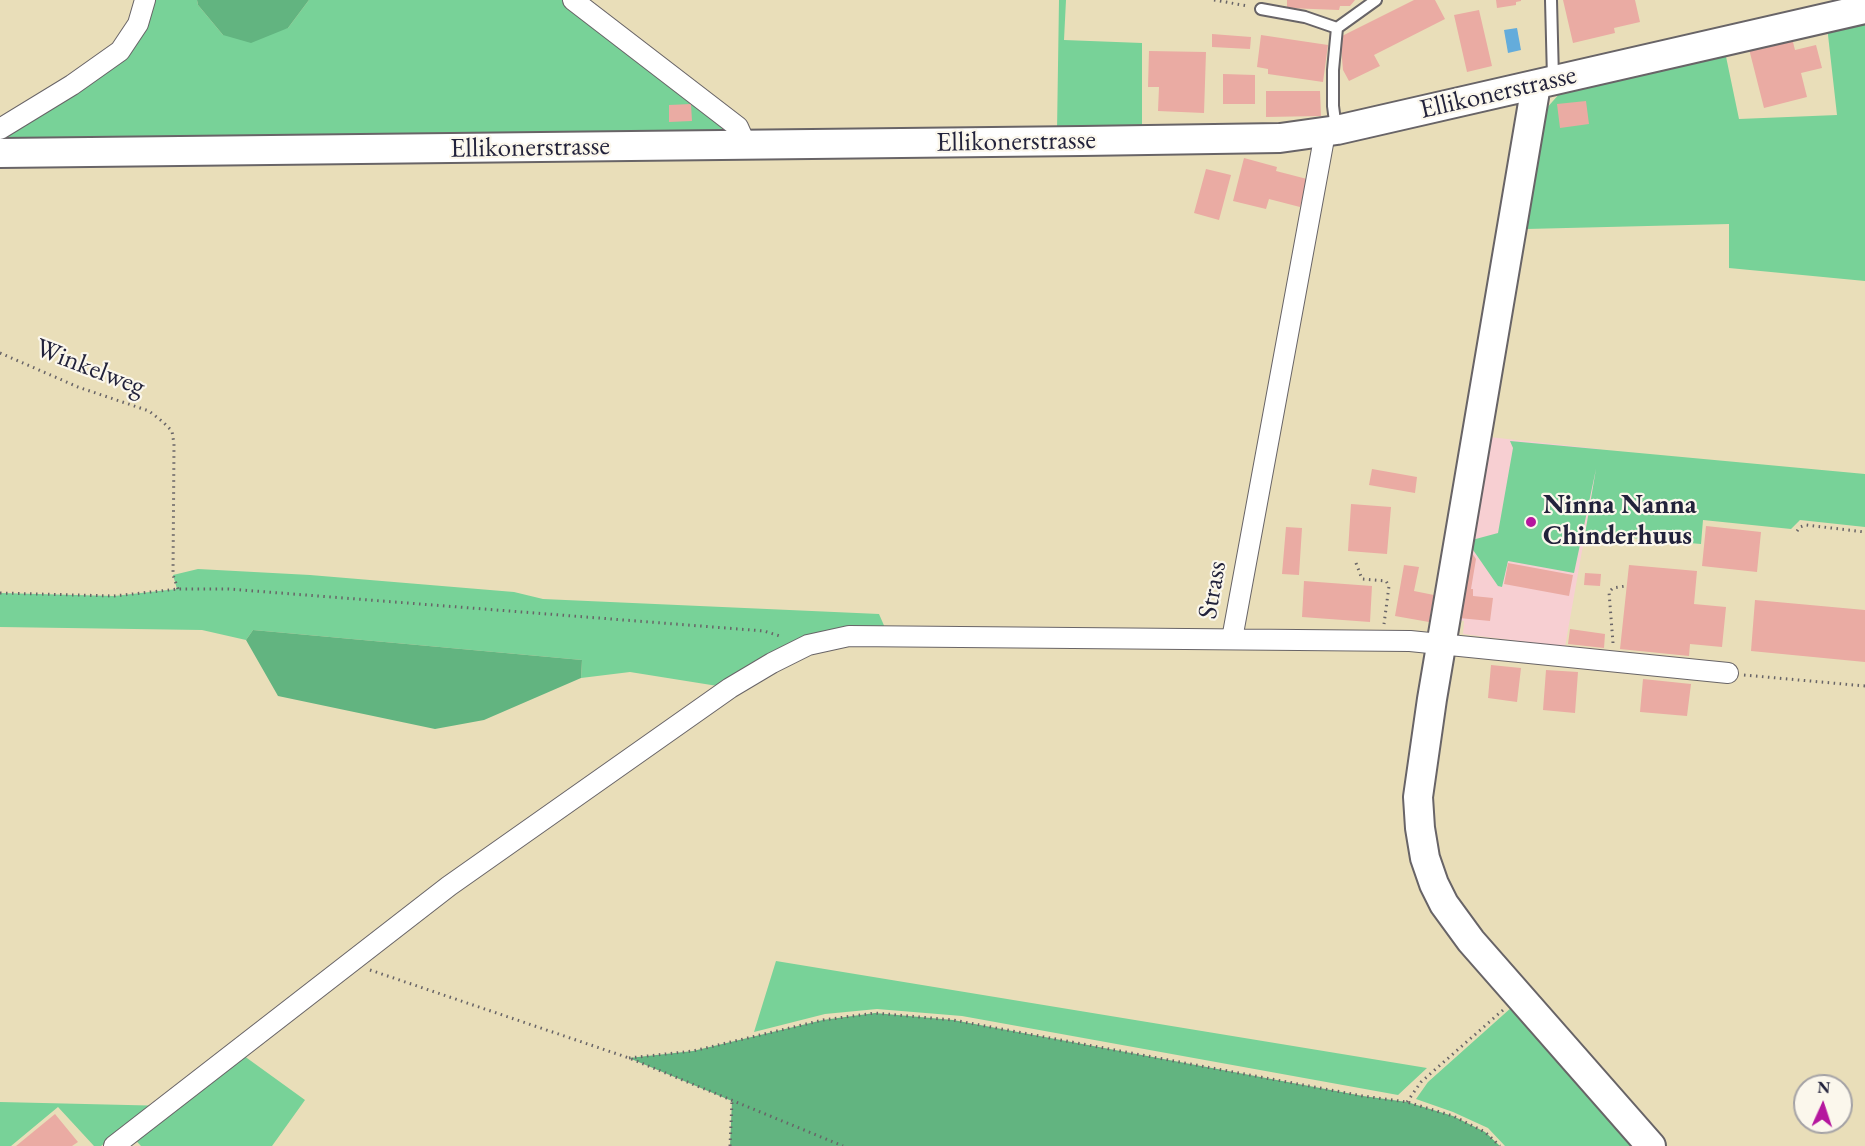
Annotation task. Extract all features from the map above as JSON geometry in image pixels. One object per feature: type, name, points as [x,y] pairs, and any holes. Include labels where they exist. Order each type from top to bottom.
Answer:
[{"type":"street","points":[[0,129],[72,85],[120,51],[138,24],[145,0]]},
{"type":"street","points":[[573,0],[738,127],[746,145]]},
{"type":"street","name":"Ellikonerstrasse","points":[[0,153],[154,153],[1280,138],[1331,131],[1865,9]]},
{"type":"street","points":[[1545,83],[1441,646],[1418,797],[1425,858],[1444,904],[1471,941],[1518,996],[1651,1146]]},
{"type":"street","name":"Strass","points":[[1331,131],[1232,639],[1410,641],[1441,646],[1728,673]]},
{"type":"street","points":[[114,1146],[449,886],[729,688],[808,645],[849,636],[1232,639]]},
{"type":"lane","points":[[1331,131],[1337,28],[1376,0]]},
{"type":"lane","points":[[1545,83],[1551,0]]},
{"type":"lane","points":[[1261,9],[1305,16],[1337,28]]},
{"type":"path","points":[[1214,0],[1261,9]]},
{"type":"path","name":"Winkelweg","points":[[0,353],[78,387],[149,411],[172,432],[174,444],[173,575],[178,589]]},
{"type":"path","points":[[1797,531],[1806,525],[1865,532]]},
{"type":"path","points":[[1356,563],[1362,579],[1386,581],[1389,586],[1381,641]]},
{"type":"path","points":[[1615,662],[1609,592],[1613,588],[1626,586]]},
{"type":"path","points":[[0,593],[114,596],[178,589],[230,589],[764,631],[808,645]]},
{"type":"path","points":[[1728,673],[1865,686]]},
{"type":"path","points":[[357,957],[367,969],[630,1058],[843,1146]]},
{"type":"path","points":[[1407,1102],[1421,1083],[1518,996]]},
{"type":"path","points":[[630,1058],[693,1051],[823,1020],[875,1013],[953,1020],[1363,1096],[1407,1102],[1461,1120],[1485,1132],[1500,1146]]},
{"type":"path","points":[[730,1146],[732,1101]]},
{"type":"shaded area","name":"Ninna Nanna Chinderhuus","points":[[1489,437],[1600,449],[1565,647],[1463,634],[1464,621],[1458,620]]},
{"type":"green space","points":[[145,0],[197,0],[198,5],[223,35],[288,28],[309,0],[573,0],[746,145],[0,153],[0,129],[120,51]]},
{"type":"green space","points":[[197,0],[309,0],[288,28],[251,43],[223,35],[198,5]]},
{"type":"green space","points":[[1059,0],[1066,0],[1064,40],[1142,43],[1142,130],[1057,131]]},
{"type":"green space","points":[[1865,16],[1865,281],[1729,268],[1729,224],[1526,229],[1545,110],[1568,84],[1724,47],[1739,119],[1837,115],[1827,26]]},
{"type":"green space","points":[[1510,441],[1865,474],[1865,527],[1800,520],[1791,529],[1703,520],[1701,544],[1585,534],[1596,469],[1574,573],[1508,561],[1502,587],[1498,586],[1471,547],[1472,540],[1498,533],[1513,448]]},
{"type":"green space","points":[[198,569],[310,575],[514,592],[543,599],[879,614],[889,637],[849,636],[730,688],[630,672],[581,678],[582,660],[253,630],[246,640],[202,630],[0,627],[0,593],[114,596],[177,589],[173,575]]},
{"type":"green space","points":[[253,630],[582,660],[581,678],[484,720],[435,729],[278,696],[246,640]]},
{"type":"green space","points":[[776,961],[1427,1068],[1398,1095],[962,1016],[877,1009],[825,1014],[754,1032]]},
{"type":"green space","points":[[1512,1007],[1633,1146],[1505,1146],[1488,1128],[1416,1099],[1428,1082]]},
{"type":"green space","points":[[875,1013],[953,1020],[1363,1096],[1407,1102],[1453,1116],[1485,1132],[1500,1146],[730,1146],[732,1101],[629,1058],[693,1051],[823,1020]]},
{"type":"green space","points":[[240,1053],[305,1100],[272,1146],[141,1146],[125,1129],[101,1146],[94,1146],[58,1107],[11,1146],[0,1146],[0,1102],[170,1106]]},
{"type":"water","points":[[1517,28],[1521,50],[1508,53],[1504,30]]},
{"type":"building","points":[[1287,0],[1355,0],[1350,6],[1340,6],[1339,10],[1287,8]]},
{"type":"building","points":[[1414,0],[1435,0],[1445,19],[1374,55],[1380,66],[1349,81],[1343,70],[1340,37]]},
{"type":"building","points":[[1496,0],[1521,1],[1516,2],[1516,5],[1497,8]]},
{"type":"building","points":[[1563,0],[1635,0],[1640,22],[1614,28],[1615,33],[1573,43]]},
{"type":"building","points":[[1479,10],[1492,66],[1467,72],[1454,15]]},
{"type":"building","points":[[1212,34],[1251,37],[1250,49],[1212,47]]},
{"type":"building","points":[[1261,35],[1328,45],[1323,82],[1268,74],[1268,69],[1257,67]]},
{"type":"building","points":[[1792,38],[1795,50],[1816,45],[1822,68],[1801,73],[1807,97],[1764,108],[1749,49]]},
{"type":"building","points":[[1149,51],[1206,52],[1204,113],[1158,111],[1159,87],[1148,87]]},
{"type":"building","points":[[1223,74],[1255,75],[1255,104],[1223,104]]},
{"type":"building","points":[[1266,91],[1320,91],[1321,116],[1266,117]]},
{"type":"building","points":[[1586,101],[1589,124],[1560,128],[1557,104]]},
{"type":"building","points":[[691,104],[692,121],[669,122],[669,105]]},
{"type":"building","points":[[1244,158],[1277,167],[1276,171],[1307,179],[1300,207],[1269,199],[1266,209],[1233,201]]},
{"type":"building","points":[[1206,169],[1231,175],[1219,220],[1194,213]]},
{"type":"building","points":[[1372,469],[1417,477],[1415,493],[1369,485]]},
{"type":"building","points":[[1351,504],[1391,507],[1387,554],[1348,551]]},
{"type":"building","points":[[1706,526],[1761,532],[1757,572],[1702,566]]},
{"type":"building","points":[[1286,527],[1302,528],[1299,575],[1282,574]]},
{"type":"building","points":[[1472,553],[1476,559],[1471,589],[1473,589],[1473,596],[1493,598],[1490,621],[1459,618]]},
{"type":"building","points":[[1508,563],[1573,575],[1569,596],[1504,584]]},
{"type":"building","points":[[1404,565],[1419,567],[1414,591],[1434,595],[1429,622],[1395,616]]},
{"type":"building","points":[[1629,565],[1697,571],[1694,604],[1726,607],[1722,647],[1690,644],[1689,656],[1620,649]]},
{"type":"building","points":[[1585,573],[1601,574],[1600,586],[1584,585]]},
{"type":"building","points":[[1304,581],[1372,586],[1370,622],[1302,617]]},
{"type":"building","points":[[1755,600],[1865,610],[1865,662],[1751,651]]},
{"type":"building","points":[[1570,629],[1605,634],[1604,648],[1568,644]]},
{"type":"building","points":[[1491,665],[1521,668],[1517,702],[1488,698]]},
{"type":"building","points":[[1546,670],[1578,672],[1575,713],[1543,710]]},
{"type":"building","points":[[1643,679],[1691,684],[1687,716],[1640,712]]},
{"type":"building","points":[[55,1114],[78,1142],[72,1146],[16,1146]]},
{"type":"place","name":"Ninna Nanna Chinderhuus","points":[[1531,522]]}]
